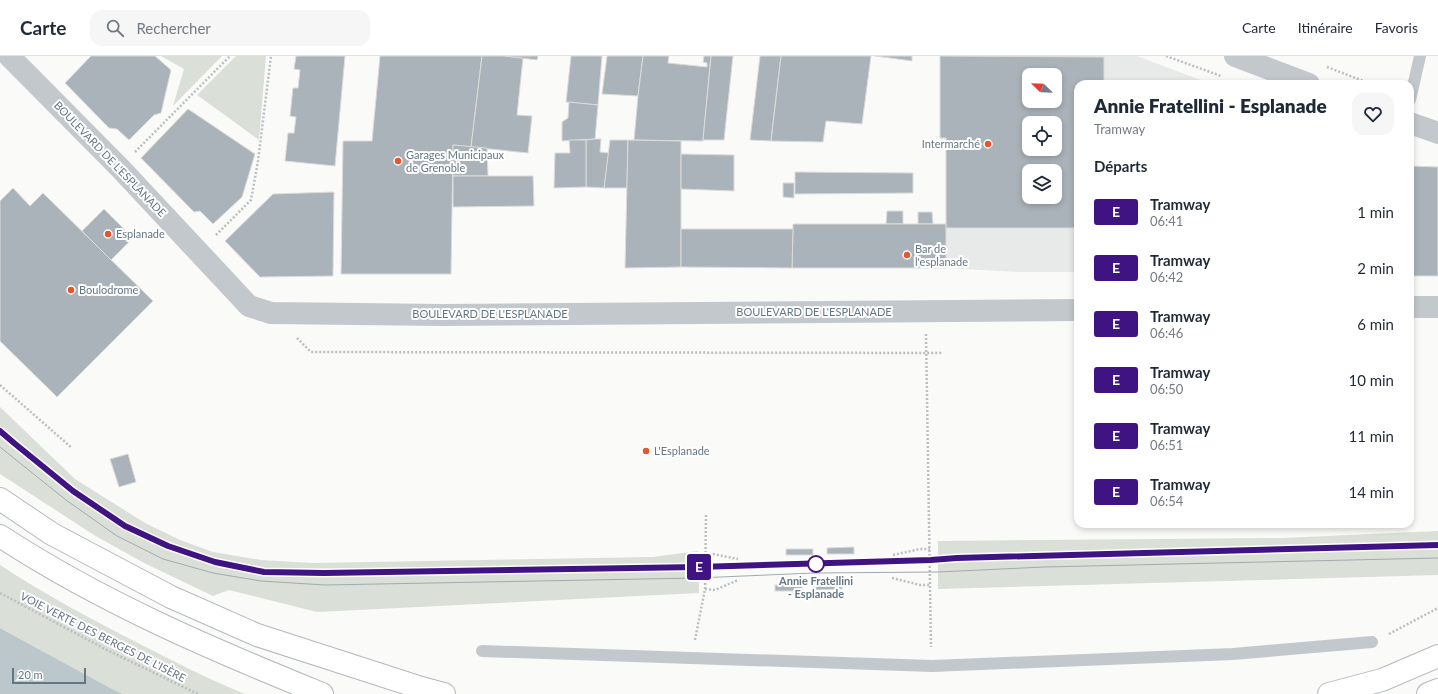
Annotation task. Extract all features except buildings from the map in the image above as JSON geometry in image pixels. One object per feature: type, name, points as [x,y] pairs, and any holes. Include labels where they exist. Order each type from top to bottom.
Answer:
[{"type":"highway","points":[[0,499],[52,534],[171,597],[200,610],[257,635],[418,688],[444,694]]},
{"type":"highway","points":[[0,536],[40,562],[160,625],[322,694]]},
{"type":"highway","points":[[1329,694],[1382,680],[1438,656]]},
{"type":"highway","points":[[1428,694],[1438,690]]},
{"type":"street","name":"BOULEVARD DE L'ESPLANADE","points":[[9,56],[120,168],[249,306],[271,313],[442,315],[1074,310]]},
{"type":"street","points":[[1235,56],[1298,80]]},
{"type":"street","points":[[1414,124],[1438,133]]},
{"type":"street","points":[[1414,307],[1438,307]]},
{"type":"lane","points":[[1414,82],[1420,56]]},
{"type":"lane","points":[[482,651],[932,666],[1233,654],[1372,642]]},
{"type":"path","points":[[120,168],[230,56]]},
{"type":"path","points":[[198,252],[252,200],[271,56]]},
{"type":"path","points":[[1166,56],[1222,77]]},
{"type":"path","points":[[1322,65],[1361,80]]},
{"type":"path","points":[[1333,75],[1335,70]]},
{"type":"path","points":[[926,311],[932,666]]},
{"type":"path","points":[[296,336],[311,352],[942,353]]},
{"type":"path","points":[[0,385],[72,448]]},
{"type":"path","points":[[692,659],[705,589],[706,514]]},
{"type":"path","points":[[893,555],[920,549],[930,549]]},
{"type":"path","points":[[706,555],[713,554],[738,559]]},
{"type":"path","points":[[892,578],[920,585],[931,584]]},
{"type":"path","points":[[705,589],[715,590],[738,580]]},
{"type":"path","name":"VOIE VERTE DES BERGES DE L'ISÈRE","points":[[0,593],[107,650],[198,694]]},
{"type":"path","points":[[1372,642],[1438,608]]},
{"type":"shaded area","points":[[161,56],[222,56],[173,106],[184,69]]},
{"type":"shaded area","points":[[236,56],[266,56],[259,140],[197,95]]},
{"type":"shaded area","name":"Intermarché","points":[[940,56],[1137,56],[1200,80],[1074,80],[1074,272],[1017,272],[946,268],[946,139],[940,138]]},
{"type":"shaded area","points":[[0,407],[75,479],[145,523],[180,540],[213,552],[261,560],[313,563],[652,557],[698,551],[699,593],[317,612],[229,590],[213,596],[144,563],[94,535],[0,474]]},
{"type":"shaded area","points":[[1438,531],[1438,575],[938,589],[938,541],[1282,538]]},
{"type":"shaded area","points":[[0,565],[103,625],[191,670],[245,694],[123,694],[114,690],[0,628]]},
{"type":"shaded area","points":[[0,628],[114,690],[123,694],[0,694]]},
{"type":"tram line","points":[[0,430],[73,491],[125,526],[168,546],[215,562],[264,572],[324,573],[698,567],[957,558],[1438,545]]},
{"type":"tram line","name":"E","points":[[0,431],[73,491],[125,526],[168,546],[215,562],[264,572],[324,573],[698,567],[957,558],[1438,545]]},
{"type":"tram line","points":[[0,447],[66,500],[117,536],[163,559],[213,573],[261,581],[325,585],[697,578],[814,573],[938,572],[1044,567],[1438,558]]},
{"type":"place","name":"Intermarché","points":[[988,144]]},
{"type":"place","name":"Garages Municipaux de Grenoble","points":[[398,161]]},
{"type":"place","name":"Esplanade","points":[[108,234]]},
{"type":"place","name":"Bar de l'esplanade","points":[[907,255]]},
{"type":"place","name":"Boulodrome","points":[[71,290]]},
{"type":"place","name":"L'Esplanade","points":[[646,451]]},
{"type":"place","name":"Annie Fratellini - Esplanade","points":[[816,564]]}]
